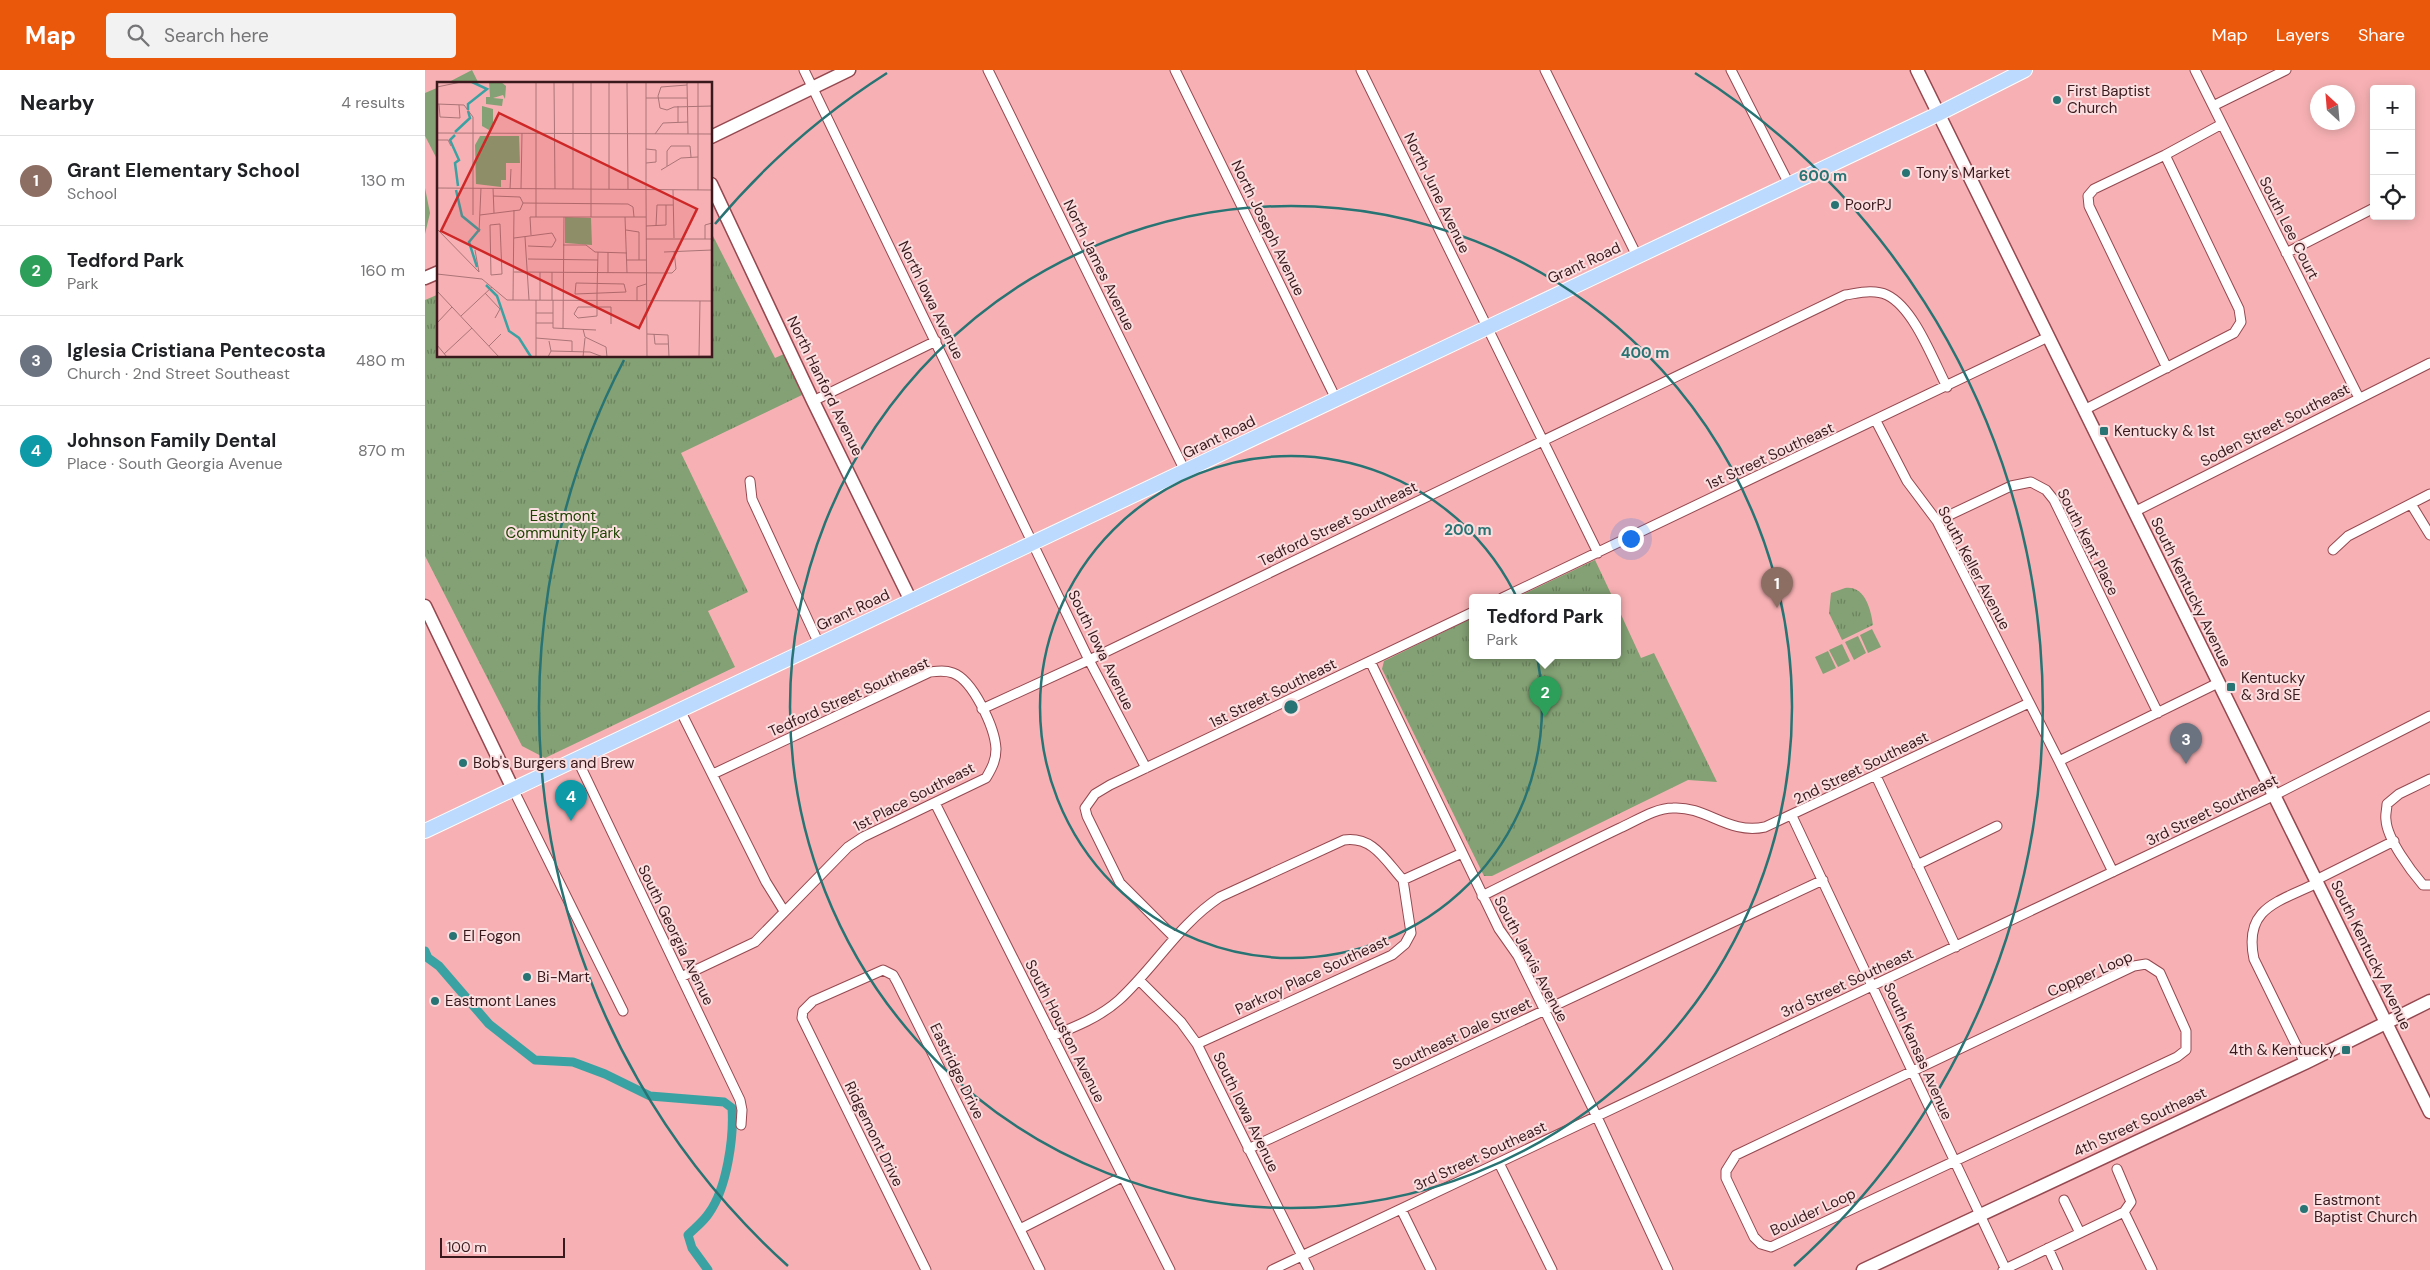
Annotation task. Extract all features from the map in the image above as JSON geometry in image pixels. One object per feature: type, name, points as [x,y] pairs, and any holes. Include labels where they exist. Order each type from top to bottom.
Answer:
[{"type":"main road","name":"Grant Road","points":[[425,831],[1938,114],[2025,70]]},
{"type":"street","name":"North Iowa Avenue","points":[[804,70],[1033,542]]},
{"type":"street","points":[[713,136],[849,70]]},
{"type":"street","name":"North James Avenue","points":[[988,70],[1185,471]]},
{"type":"street","name":"North Joseph Avenue","points":[[1175,70],[1336,399]]},
{"type":"street","name":"North June Avenue","points":[[1361,70],[1598,554]]},
{"type":"street","points":[[1545,70],[1637,256]]},
{"type":"street","points":[[1731,70],[1789,184]]},
{"type":"street","name":"South Kentucky Avenue","points":[[1917,70],[2430,1112]]},
{"type":"street","name":"South Lee Court","points":[[2195,70],[2359,398]]},
{"type":"street","points":[[2213,106],[2286,70]]},
{"type":"street","points":[[2167,368],[2089,206],[2088,196],[2094,189],[2165,155],[2222,124]]},
{"type":"street","points":[[2084,410],[2235,332],[2241,322],[2239,309],[2165,155]]},
{"type":"street","name":"North Hanford Avenue","points":[[713,188],[813,401],[911,601]]},
{"type":"street","points":[[2286,253],[2370,210]]},
{"type":"street","points":[[425,278],[437,273]]},
{"type":"street","name":"Tedford Street Southeast","points":[[713,774],[930,672],[949,672],[964,679],[982,709],[1089,660],[1845,295],[1868,291],[1886,294],[1901,304],[1912,319],[1947,387]]},
{"type":"street","name":"1st Street Southeast","points":[[1511,594],[1598,554],[2048,337]]},
{"type":"street","points":[[813,401],[936,341]]},
{"type":"street","name":"Soden Street Southeast","points":[[2134,512],[2430,363]]},
{"type":"street","name":"South Keller Avenue","points":[[1876,421],[1907,482],[1937,521],[2029,703]]},
{"type":"street","points":[[750,481],[752,499],[819,644]]},
{"type":"street","name":"South Kent Place","points":[[1937,521],[2011,486],[2031,482],[2046,490],[2054,500],[2158,713]]},
{"type":"street","points":[[2333,550],[2348,536],[2430,494]]},
{"type":"street","points":[[2411,504],[2430,535]]},
{"type":"street","name":"South Iowa Avenue","points":[[1033,542],[1089,660],[1147,768]]},
{"type":"street","points":[[425,606],[623,1011]]},
{"type":"street","name":"1st Street Southeast","points":[[1174,937],[1120,883],[1087,816],[1085,808],[1087,802],[1102,789],[1469,614]]},
{"type":"street","name":"South Jarvis Avenue","points":[[1369,661],[1482,896],[1499,929],[1518,956],[1597,1117],[1668,1270]]},
{"type":"street","points":[[2059,760],[2218,683]]},
{"type":"street","points":[[2029,703],[2113,872]]},
{"type":"street","name":"2nd Street Southeast","points":[[1482,896],[1594,840],[1666,808],[1692,810],[1731,826],[1751,830],[1765,828],[2029,703]]},
{"type":"street","name":"1st Place Southeast","points":[[681,977],[755,942],[848,847],[863,837],[986,778],[993,767],[996,747],[982,709]]},
{"type":"street","points":[[680,710],[766,882],[784,912]]},
{"type":"street","name":"3rd Street Southeast","points":[[1272,1270],[2273,796],[2430,716]]},
{"type":"street","name":"South Georgia Avenue","points":[[577,759],[740,1100],[742,1110],[741,1125]]},
{"type":"street","points":[[1876,776],[1956,947]]},
{"type":"street","points":[[2430,779],[2399,794],[2387,804],[2385,821],[2394,841],[2417,879],[2423,885],[2430,885]]},
{"type":"street","name":"South Houston Avenue","points":[[935,803],[1170,1270]]},
{"type":"street","name":"South Kansas Avenue","points":[[1793,816],[1981,1215],[2005,1270]]},
{"type":"street","points":[[1917,865],[1997,826]]},
{"type":"street","points":[[1052,1036],[1101,1013],[1117,1001],[1139,980],[1174,937],[1203,908],[1220,897],[1344,840],[1357,838],[1368,842],[1403,880],[1461,853]]},
{"type":"street","points":[[2305,1062],[2253,959],[2250,943],[2258,916],[2271,906],[2316,881],[2394,841]]},
{"type":"street","name":"Parkroy Place Southeast","points":[[1197,1044],[1392,955],[1405,944],[1411,933],[1403,880]]},
{"type":"street","name":"Southeast Dale Street","points":[[1248,1149],[1823,880]]},
{"type":"street","name":"Copper Loop","points":[[1913,1073],[2134,966],[2146,964],[2154,968],[2163,981],[2186,1031],[2186,1050],[2177,1057],[1954,1161]]},
{"type":"street","name":"Eastridge Drive","points":[[804,1010],[813,1001],[876,972],[883,970],[893,975],[1040,1270]]},
{"type":"street","name":"South Iowa Avenue","points":[[1139,980],[1181,1022],[1197,1044],[1309,1270]]},
{"type":"street","name":"4th Street Southeast","points":[[1863,1270],[2305,1062],[2430,1001]]},
{"type":"street","name":"Ridgemont Drive","points":[[804,1010],[802,1018],[806,1027],[925,1270]]},
{"type":"street","name":"Boulder Loop","points":[[1913,1073],[1736,1155],[1726,1171],[1726,1178],[1754,1237],[1761,1244],[1771,1247],[1954,1161]]},
{"type":"street","points":[[1499,1163],[1552,1270]]},
{"type":"street","points":[[2005,1270],[2124,1212],[2131,1202],[2117,1169]]},
{"type":"street","points":[[1020,1230],[1122,1177]]},
{"type":"street","points":[[2064,1200],[2080,1233]]},
{"type":"street","points":[[1401,1209],[1431,1270]]},
{"type":"street","points":[[2124,1212],[2152,1270]]},
{"type":"street","points":[[2048,1248],[2058,1270]]},
{"type":"green space","points":[[472,70],[478,82],[449,82]]},
{"type":"green space","points":[[437,88],[437,159],[425,136],[425,93]]},
{"type":"green space","points":[[425,188],[430,213],[425,234]]},
{"type":"green space","name":"Eastmont Community Park","points":[[713,236],[775,358],[784,354],[802,395],[681,453],[748,592],[708,611],[735,667],[545,758],[522,746],[425,556],[425,300],[437,295],[437,358],[713,358]]},
{"type":"green space","points":[[1595,560],[1611,594],[1523,594]]},
{"type":"green space","points":[[1845,588],[1858,590],[1862,594],[1869,606],[1873,625],[1842,640],[1829,613],[1831,593]]},
{"type":"green space","points":[[1621,615],[1641,658],[1654,653],[1717,782],[1688,780],[1492,876],[1484,876],[1382,669],[1384,661],[1469,619],[1469,659],[1621,659]]},
{"type":"green space","points":[[1872,629],[1881,647],[1868,653],[1860,635]]},
{"type":"green space","points":[[1858,636],[1866,653],[1854,660],[1845,642]]},
{"type":"green space","points":[[1842,644],[1850,661],[1838,667],[1829,650]]},
{"type":"green space","points":[[1828,651],[1836,668],[1823,674],[1815,657]]},
{"type":"waterway","points":[[425,951],[428,958],[439,966],[489,1024],[535,1060],[573,1062],[605,1074],[650,1096],[724,1102],[732,1108],[732,1133],[725,1176],[715,1202],[707,1216],[688,1235],[692,1248],[708,1270]]},
{"type":"place","name":"First Baptist Church","points":[[2057,100]]},
{"type":"place","name":"Tony's Market","points":[[1906,173]]},
{"type":"place","name":"PoorPJ","points":[[1835,205]]},
{"type":"place","name":"Kentucky & 1st","points":[[2104,431]]},
{"type":"place","name":"Grant Elementary School","points":[[1777,608]]},
{"type":"place","name":"Kentucky & 3rd SE","points":[[2231,687]]},
{"type":"place","name":"Tedford Park","points":[[1545,717]]},
{"type":"place","name":"Bob's Burgers and Brew","points":[[463,763]]},
{"type":"place","name":"Iglesia Cristiana Pentecosta","points":[[2186,764]]},
{"type":"place","name":"Johnson Family Dental","points":[[571,821]]},
{"type":"place","name":"El Fogon","points":[[453,936]]},
{"type":"place","name":"Bi-Mart","points":[[527,977]]},
{"type":"place","name":"Eastmont Lanes","points":[[435,1001]]},
{"type":"place","name":"4th & Kentucky","points":[[2346,1050]]},
{"type":"place","name":"Eastmont Baptist Church","points":[[2304,1209]]}]
